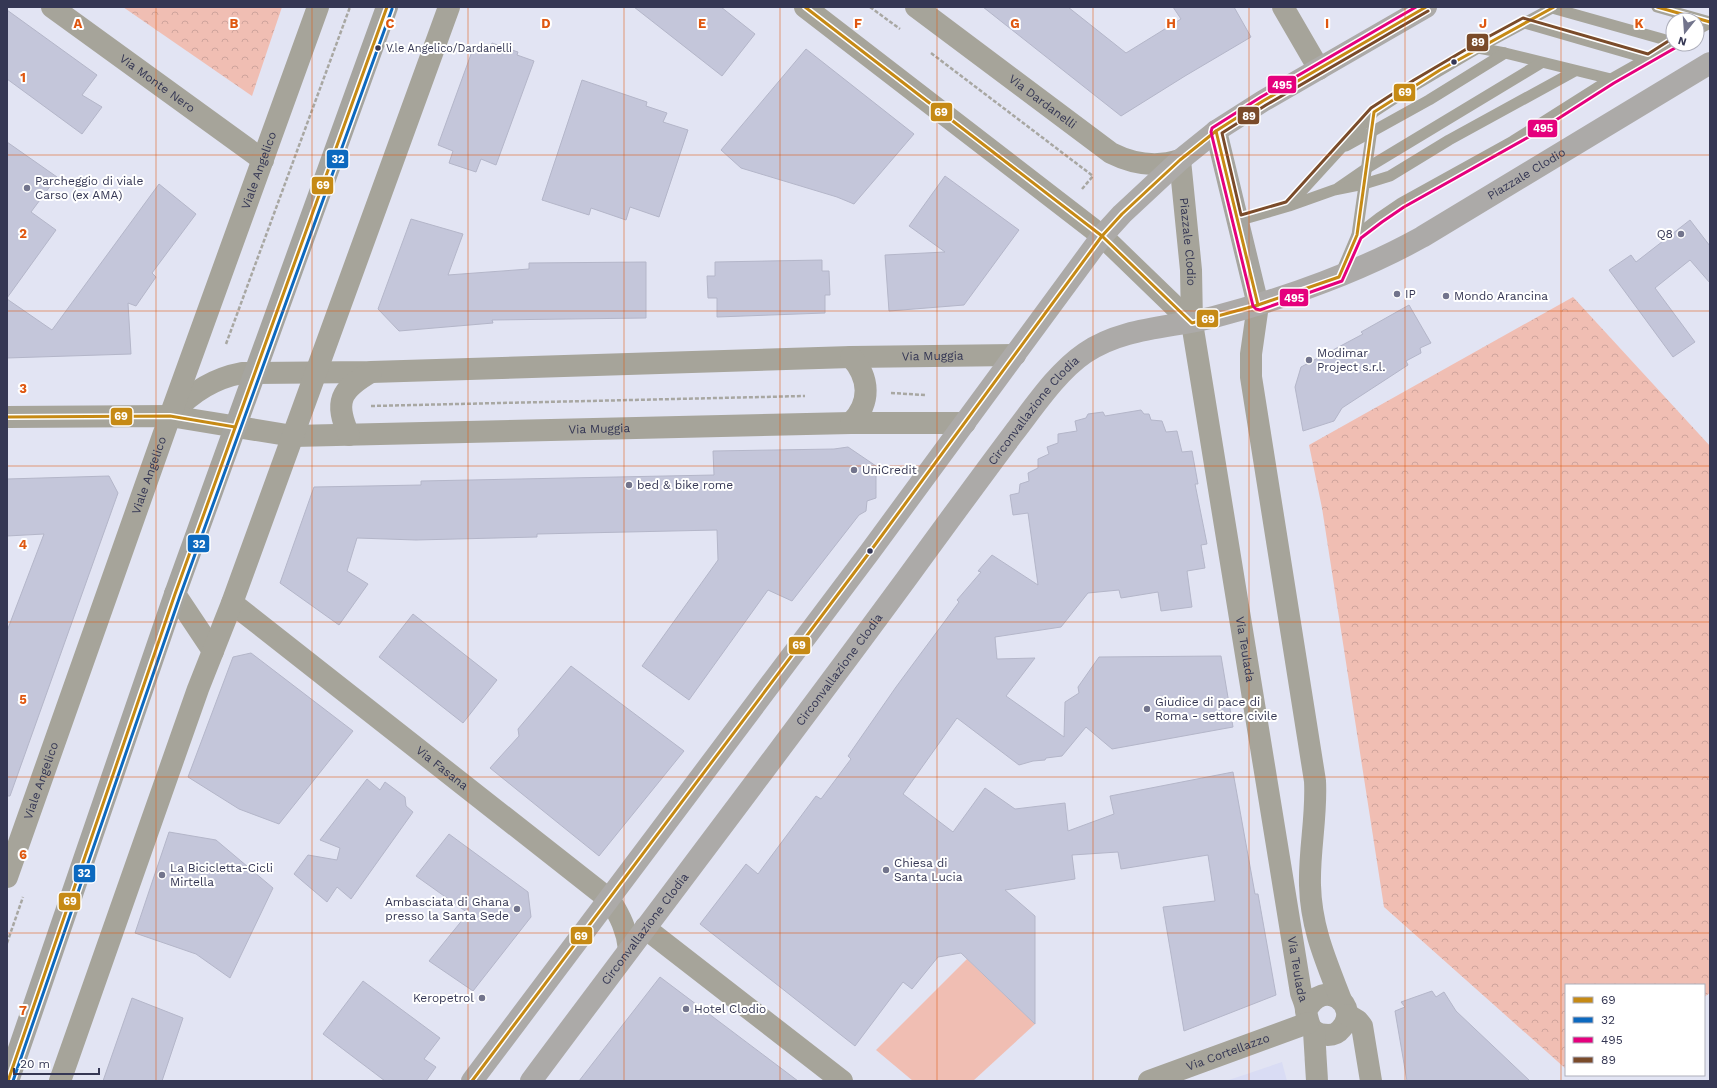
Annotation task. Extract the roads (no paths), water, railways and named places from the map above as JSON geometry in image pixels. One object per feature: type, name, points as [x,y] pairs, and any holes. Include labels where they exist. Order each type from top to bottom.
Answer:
[{"type":"main road","points":[[472,1081],[610,900],[966,422],[1102,236],[1122,214],[1180,160],[1216,131],[1263,101],[1426,7]]},
{"type":"main road","name":"Piazzale Clodio","points":[[1192,323],[1258,305],[1339,277],[1381,259],[1422,237],[1710,63]]},
{"type":"main road","name":"Circonvallazione Clodia","points":[[531,1081],[1031,410],[1063,373],[1084,354],[1098,345],[1119,336],[1192,323]]},
{"type":"street","name":"Via Monte Nero","points":[[52,7],[263,160]]},
{"type":"street","name":"Viale Angelico","points":[[7,877],[170,416],[318,7]]},
{"type":"street","points":[[8,1081],[175,594],[234,427],[387,7]]},
{"type":"street","points":[[60,1081],[150,823],[232,603],[449,7]]},
{"type":"street","points":[[805,7],[1102,236],[1192,323]]},
{"type":"street","name":"Via Dardanelli","points":[[916,7],[1111,153],[1126,160],[1139,163],[1161,165],[1180,160]]},
{"type":"street","points":[[1283,7],[1319,69]]},
{"type":"street","points":[[1216,131],[1258,305]]},
{"type":"street","name":"Piazzale Clodio","points":[[1180,160],[1191,270],[1192,323]]},
{"type":"street","name":"Via Teulada","points":[[1258,305],[1251,354],[1251,377],[1315,781],[1316,809],[1310,884],[1312,914],[1317,939],[1345,1008],[1362,1026],[1372,1081]]},
{"type":"street","name":"Via Teulada","points":[[1192,323],[1301,994],[1309,1022],[1317,1081]]},
{"type":"street","name":"Via Muggia","points":[[170,416],[189,397],[209,385],[229,375],[255,372],[371,372],[851,357],[1014,355]]},
{"type":"street","points":[[851,357],[863,373],[866,392],[862,410],[851,423]]},
{"type":"street","points":[[349,435],[340,410],[341,401],[354,383],[371,372]]},
{"type":"street","name":"Via Muggia","points":[[7,418],[170,416],[293,436],[851,423],[966,422]]},
{"type":"street","points":[[175,594],[213,651]]},
{"type":"street","name":"Via Fasana","points":[[232,603],[610,900],[622,921],[629,949]]},
{"type":"street","points":[[645,928],[842,1081]]},
{"type":"street","points":[[1332,994],[1345,1008],[1346,1024],[1340,1031],[1331,1035],[1322,1035],[1309,1022],[1311,1001],[1321,995],[1332,994]]},
{"type":"street","name":"Via Cortellazzo","points":[[1149,1081],[1309,1022]]},
{"type":"lane","points":[[1658,7],[1710,22]]},
{"type":"lane","points":[[1289,206],[1338,150],[1374,112],[1417,84],[1478,48],[1553,8],[1665,41]]},
{"type":"lane","points":[[1525,23],[1648,59]]},
{"type":"lane","points":[[1478,48],[1505,53],[1541,63],[1612,79]]},
{"type":"lane","points":[[1357,235],[1379,218],[1401,204],[1532,130],[1612,79],[1665,48]]},
{"type":"lane","points":[[1338,150],[1429,100],[1505,53]]},
{"type":"lane","points":[[1334,190],[1367,168],[1541,63]]},
{"type":"lane","points":[[1237,221],[1289,206],[1334,190],[1364,184],[1390,176],[1449,140],[1575,71]]},
{"type":"lane","points":[[1339,277],[1357,235],[1374,112]]},
{"type":"place","name":"V.le Angelico/Dardanelli","points":[[378,48]]},
{"type":"place","name":"Parcheggio di viale Carso (ex AMA)","points":[[27,188]]},
{"type":"place","name":"Q8","points":[[1681,234]]},
{"type":"place","name":"IP","points":[[1397,294]]},
{"type":"place","name":"Mondo Arancina","points":[[1446,296]]},
{"type":"place","name":"Modimar Project s.r.l.","points":[[1309,360]]},
{"type":"place","name":"UniCredit","points":[[854,470]]},
{"type":"place","name":"bed & bike rome","points":[[629,485]]},
{"type":"place","name":"Giudice di pace di Roma - settore civile","points":[[1147,709]]},
{"type":"place","name":"Chiesa di Santa Lucia","points":[[886,870]]},
{"type":"place","name":"La Bicicletta-Cicli Mirtella","points":[[162,875]]},
{"type":"place","name":"Ambasciata di Ghana presso la Santa Sede","points":[[517,909]]},
{"type":"place","name":"Keropetrol","points":[[482,998]]},
{"type":"place","name":"Hotel Clodio","points":[[686,1009]]}]
